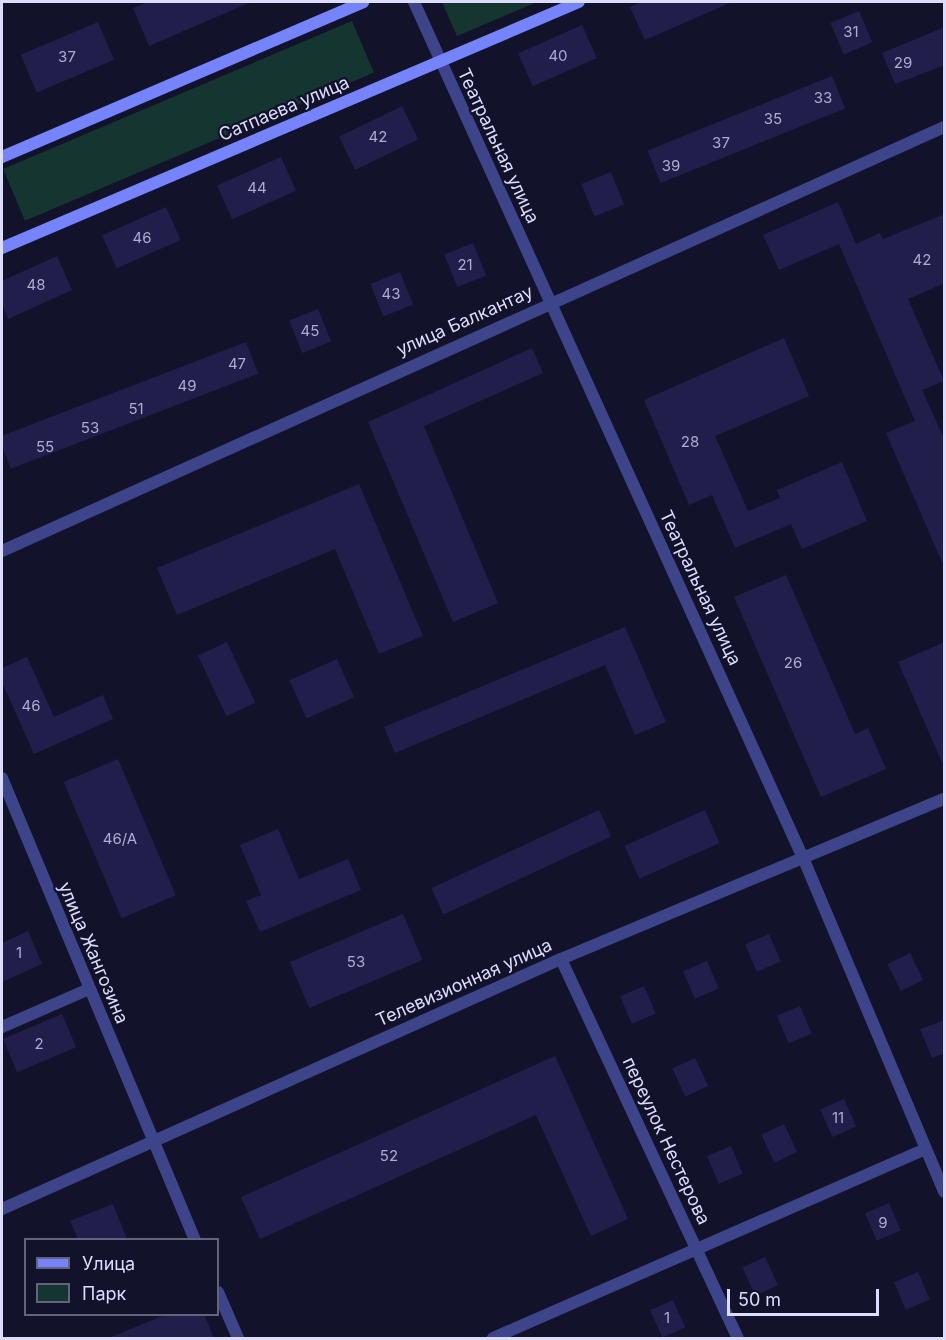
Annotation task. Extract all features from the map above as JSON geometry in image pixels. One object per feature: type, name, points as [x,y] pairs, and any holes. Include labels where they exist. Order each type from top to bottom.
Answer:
[{"type":"main road","points":[[2,157],[363,2]]},
{"type":"main road","name":"Сатпаева улица","points":[[2,248],[579,2]]},
{"type":"street","name":"Театральная улица","points":[[414,2],[804,860],[945,1192]]},
{"type":"street","name":"улица Балкантау","points":[[2,551],[945,127]]},
{"type":"street","name":"улица Жангозина","points":[[2,778],[152,1141],[195,1238]]},
{"type":"street","name":"Телевизионная улица","points":[[2,1209],[561,959],[804,860],[945,799]]},
{"type":"street","name":"переулок Нестерова","points":[[561,959],[738,1338]]},
{"type":"street","points":[[2,1027],[89,989]]},
{"type":"street","points":[[494,1338],[925,1149]]},
{"type":"street","points":[[219,1294],[238,1338]]},
{"type":"green space","points":[[442,2],[537,2],[457,36]]},
{"type":"green space","points":[[352,21],[374,73],[25,221],[3,169]]},
{"type":"building","points":[[148,2],[251,2],[149,46],[133,8]]},
{"type":"building","points":[[642,2],[732,2],[645,40],[630,7]]},
{"type":"building","points":[[859,11],[872,42],[844,54],[830,23]]},
{"type":"building","points":[[98,22],[114,60],[37,93],[21,55]]},
{"type":"building","points":[[582,25],[597,58],[533,86],[518,53]]},
{"type":"building","points":[[945,27],[945,65],[895,84],[882,53]]},
{"type":"building","points":[[832,76],[845,108],[661,183],[647,151]]},
{"type":"building","points":[[402,106],[418,139],[355,170],[339,137]]},
{"type":"building","points":[[281,157],[296,191],[232,219],[217,185]]},
{"type":"building","points":[[611,172],[624,204],[594,216],[581,184]]},
{"type":"building","points":[[838,202],[856,244],[880,233],[883,239],[945,214],[945,283],[908,299],[944,381],[922,390],[945,441],[945,569],[886,433],[915,421],[839,244],[779,270],[763,235]]},
{"type":"building","points":[[166,207],[181,240],[117,268],[102,235]]},
{"type":"building","points":[[473,243],[486,275],[457,287],[444,255]]},
{"type":"building","points":[[57,256],[72,290],[8,319],[2,304],[2,281]]},
{"type":"building","points":[[400,272],[413,304],[383,316],[370,284]]},
{"type":"building","points":[[318,309],[331,341],[302,353],[289,321]]},
{"type":"building","points":[[784,338],[809,396],[715,436],[748,511],[780,498],[777,490],[842,462],[867,521],[802,549],[791,524],[735,548],[712,495],[689,505],[644,400]]},
{"type":"building","points":[[246,342],[258,374],[11,469],[2,446],[2,436]]},
{"type":"building","points":[[532,348],[543,373],[424,426],[498,603],[453,622],[368,422]]},
{"type":"building","points":[[359,484],[423,636],[379,654],[335,549],[177,615],[157,568]]},
{"type":"building","points":[[786,575],[855,734],[868,728],[886,769],[821,797],[734,597]]},
{"type":"building","points":[[625,627],[666,722],[635,735],[605,665],[395,753],[384,727]]},
{"type":"building","points":[[227,642],[255,703],[226,716],[198,656]]},
{"type":"building","points":[[945,642],[945,769],[898,662]]},
{"type":"building","points":[[27,657],[54,717],[103,695],[113,719],[34,754],[2,682],[2,668]]},
{"type":"building","points":[[337,659],[354,697],[307,719],[289,680]]},
{"type":"building","points":[[118,759],[176,895],[122,918],[64,782]]},
{"type":"building","points":[[599,810],[611,836],[444,914],[431,888]]},
{"type":"building","points":[[705,810],[720,843],[639,879],[625,846]]},
{"type":"building","points":[[278,829],[299,879],[348,859],[361,890],[260,932],[246,901],[261,895],[240,845]]},
{"type":"building","points":[[403,914],[423,960],[309,1008],[290,962]]},
{"type":"building","points":[[28,931],[42,964],[2,982],[2,943]]},
{"type":"building","points":[[769,934],[781,962],[757,972],[745,944]]},
{"type":"building","points":[[910,953],[923,980],[901,991],[888,964]]},
{"type":"building","points":[[707,961],[719,989],[695,999],[683,971]]},
{"type":"building","points":[[644,986],[656,1014],[632,1024],[620,996]]},
{"type":"building","points":[[800,1006],[812,1034],[789,1043],[777,1016]]},
{"type":"building","points":[[62,1014],[76,1047],[17,1072],[3,1039]]},
{"type":"building","points":[[945,1020],[945,1053],[932,1058],[920,1029]]},
{"type":"building","points":[[555,1056],[628,1219],[591,1236],[536,1115],[260,1239],[241,1197]]},
{"type":"building","points":[[695,1058],[708,1086],[685,1097],[672,1069]]},
{"type":"building","points":[[844,1099],[856,1126],[832,1137],[820,1110]]},
{"type":"building","points":[[784,1124],[797,1152],[774,1163],[761,1135]]},
{"type":"building","points":[[731,1146],[743,1174],[719,1184],[707,1156]]},
{"type":"building","points":[[889,1203],[901,1231],[877,1241],[865,1213]]},
{"type":"building","points":[[113,1204],[127,1238],[78,1238],[70,1221]]},
{"type":"building","points":[[765,1257],[778,1285],[755,1296],[742,1268]]},
{"type":"building","points":[[918,1272],[930,1300],[906,1310],[894,1282]]},
{"type":"building","points":[[673,1300],[685,1327],[662,1338],[650,1310]]},
{"type":"building","points":[[162,1316],[205,1316],[214,1338],[109,1338]]}]
